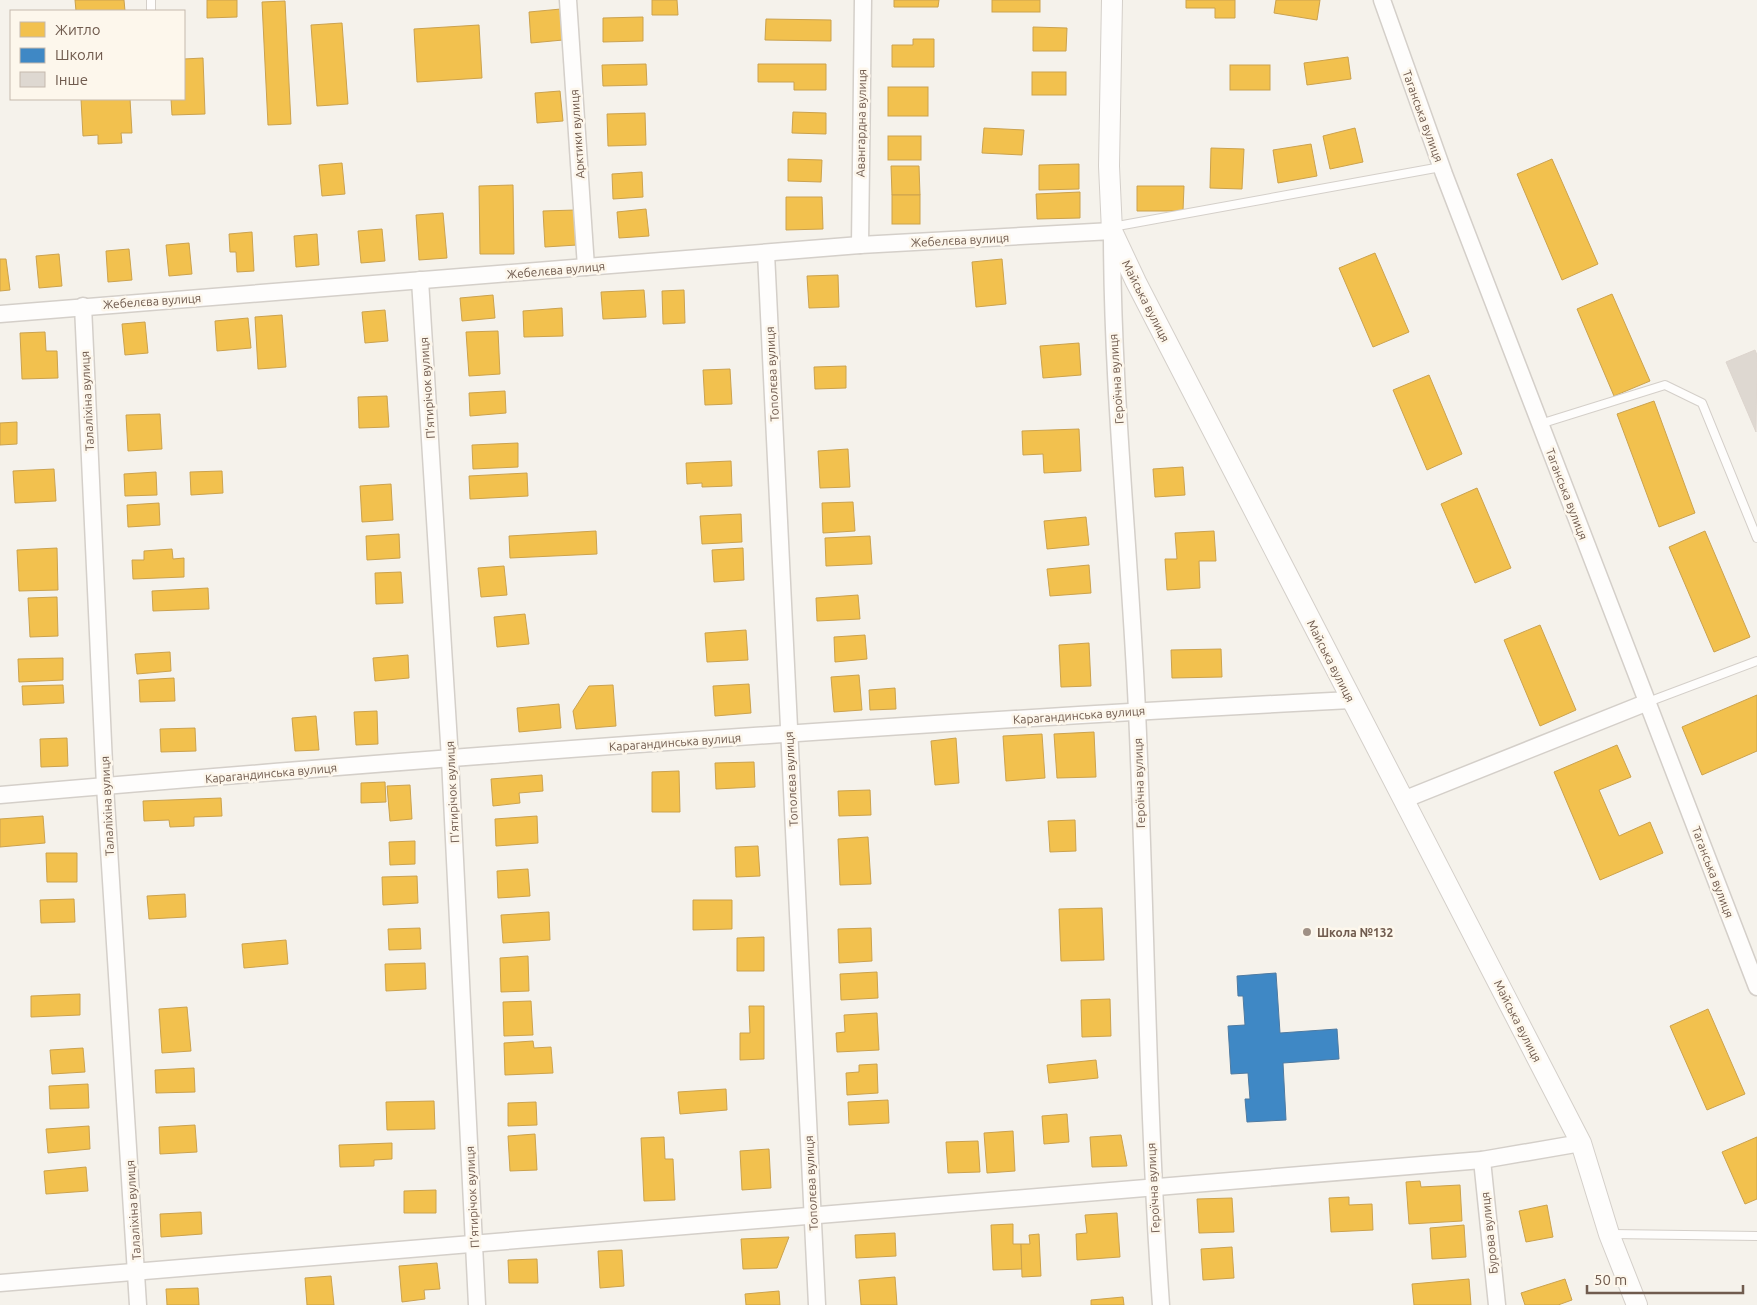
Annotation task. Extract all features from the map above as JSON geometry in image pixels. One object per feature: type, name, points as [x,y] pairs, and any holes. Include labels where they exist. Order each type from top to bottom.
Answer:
[{"type":"street","name":"Арктики вулиця","points":[[568,0],[586,267]]},
{"type":"street","name":"Авангардна вулиця","points":[[860,245],[862,0]]},
{"type":"street","name":"Майська вулиця","points":[[1112,0],[1109,166],[1112,229],[1136,282],[1581,1144],[1609,1234],[1637,1305]]},
{"type":"street","name":"Таганська вулиця","points":[[1382,0],[1441,167],[1757,987]]},
{"type":"street","name":"Жебелєва вулиця","points":[[0,314],[860,245],[1112,229]]},
{"type":"street","name":"Героїчна вулиця","points":[[1112,229],[1112,315],[1137,711],[1152,1188],[1161,1305]]},
{"type":"street","name":"Тополєва вулиця","points":[[766,253],[817,1305]]},
{"type":"street","name":"П’ятирічок вулиця","points":[[420,280],[450,759],[477,1305]]},
{"type":"street","name":"Талаліхіна вулиця","points":[[83,306],[105,786],[138,1305]]},
{"type":"street","name":"Карагандинська вулиця","points":[[0,795],[789,734],[1137,711],[1351,700]]},
{"type":"street","points":[[1403,800],[1648,702]]},
{"type":"street","points":[[0,1283],[1482,1160],[1581,1144]]},
{"type":"street","name":"Бурова вулиця","points":[[1482,1160],[1497,1305]]},
{"type":"lane","points":[[1112,229],[1441,167]]},
{"type":"lane","points":[[1540,424],[1666,385],[1702,403],[1757,538]]},
{"type":"lane","points":[[1648,702],[1757,661]]},
{"type":"lane","points":[[1609,1234],[1757,1236]]},
{"type":"building: Житло","points":[[75,0],[124,0],[125,10],[76,10]]},
{"type":"building: Житло","points":[[207,0],[237,0],[237,17],[207,18]]},
{"type":"building: Житло","points":[[652,0],[677,0],[678,15],[652,15]]},
{"type":"building: Житло","points":[[894,0],[939,0],[938,7],[894,7]]},
{"type":"building: Житло","points":[[992,0],[1040,0],[1040,12],[992,12]]},
{"type":"building: Житло","points":[[1186,0],[1235,0],[1235,18],[1215,18],[1215,8],[1186,8]]},
{"type":"building: Житло","points":[[1276,0],[1320,0],[1317,20],[1274,13]]},
{"type":"building: Житло","points":[[285,1],[291,124],[268,125],[262,2]]},
{"type":"building: Житло","points":[[561,9],[563,40],[531,43],[529,12]]},
{"type":"building: Житло","points":[[643,17],[643,41],[603,42],[603,18]]},
{"type":"building: Житло","points":[[766,19],[831,20],[831,41],[765,40]]},
{"type":"building: Житло","points":[[342,23],[348,104],[317,106],[311,25]]},
{"type":"building: Житло","points":[[479,25],[482,78],[417,82],[414,29]]},
{"type":"building: Житло","points":[[1033,27],[1067,28],[1066,51],[1033,51]]},
{"type":"building: Житло","points":[[913,39],[934,39],[934,67],[892,67],[892,45],[913,45]]},
{"type":"building: Житло","points":[[1348,57],[1351,79],[1307,85],[1304,63]]},
{"type":"building: Житло","points":[[203,58],[205,114],[172,115],[171,100],[185,100],[185,59]]},
{"type":"building: Житло","points":[[646,64],[647,85],[603,86],[602,65]]},
{"type":"building: Житло","points":[[758,64],[826,64],[826,90],[794,90],[794,82],[758,82]]},
{"type":"building: Житло","points":[[1230,65],[1270,65],[1270,90],[1230,90]]},
{"type":"building: Житло","points":[[1032,72],[1066,72],[1066,95],[1032,95]]},
{"type":"building: Житло","points":[[888,87],[928,87],[928,116],[888,116]]},
{"type":"building: Житло","points":[[560,91],[563,121],[537,123],[535,93]]},
{"type":"building: Житло","points":[[81,100],[130,100],[132,133],[121,133],[122,143],[98,144],[98,135],[83,136]]},
{"type":"building: Житло","points":[[793,112],[826,113],[826,134],[792,133]]},
{"type":"building: Житло","points":[[645,113],[646,145],[608,146],[607,114]]},
{"type":"building: Житло","points":[[984,128],[1024,130],[1022,155],[982,153]]},
{"type":"building: Житло","points":[[1355,128],[1363,162],[1330,169],[1323,136]]},
{"type":"building: Житло","points":[[888,136],[921,136],[921,160],[888,160]]},
{"type":"building: Житло","points":[[1311,144],[1317,176],[1278,183],[1273,150]]},
{"type":"building: Житло","points":[[1211,148],[1244,149],[1242,189],[1210,188]]},
{"type":"building: Житло","points":[[788,159],[822,160],[821,182],[788,181]]},
{"type":"building: Житло","points":[[1552,159],[1598,264],[1562,280],[1517,174]]},
{"type":"building: Житло","points":[[342,163],[345,194],[322,196],[319,165]]},
{"type":"building: Житло","points":[[1079,164],[1079,189],[1039,190],[1039,165]]},
{"type":"building: Житло","points":[[891,166],[919,166],[920,195],[892,195]]},
{"type":"building: Житло","points":[[642,172],[643,197],[613,199],[612,174]]},
{"type":"building: Житло","points":[[513,185],[514,254],[480,254],[479,186]]},
{"type":"building: Житло","points":[[1137,186],[1184,186],[1183,211],[1137,211]]},
{"type":"building: Житло","points":[[1080,192],[1080,218],[1037,219],[1036,194]]},
{"type":"building: Житло","points":[[892,195],[920,195],[920,224],[892,224]]},
{"type":"building: Житло","points":[[786,197],[822,197],[823,229],[786,230]]},
{"type":"building: Житло","points":[[646,209],[649,236],[619,238],[617,212]]},
{"type":"building: Житло","points":[[575,210],[577,245],[545,247],[543,211]]},
{"type":"building: Житло","points":[[443,213],[447,258],[419,260],[416,215]]},
{"type":"building: Житло","points":[[382,229],[385,261],[361,263],[358,231]]},
{"type":"building: Житло","points":[[252,232],[254,271],[237,272],[236,252],[230,252],[229,234]]},
{"type":"building: Житло","points":[[317,234],[319,265],[296,267],[294,236]]},
{"type":"building: Житло","points":[[189,243],[192,274],[169,276],[166,245]]},
{"type":"building: Житло","points":[[129,249],[132,280],[108,282],[106,251]]},
{"type":"building: Житло","points":[[1375,253],[1409,332],[1373,347],[1339,268]]},
{"type":"building: Житло","points":[[59,254],[62,286],[39,288],[36,256]]},
{"type":"building: Житло","points":[[0,259],[6,259],[10,290],[0,291]]},
{"type":"building: Житло","points":[[1002,259],[1006,304],[976,307],[972,262]]},
{"type":"building: Житло","points":[[838,275],[839,307],[809,308],[807,276]]},
{"type":"building: Житло","points":[[644,290],[646,317],[603,319],[601,292]]},
{"type":"building: Житло","points":[[684,290],[685,323],[663,324],[662,291]]},
{"type":"building: Житло","points":[[1612,294],[1650,381],[1614,396],[1577,309]]},
{"type":"building: Житло","points":[[493,295],[495,318],[462,321],[460,298]]},
{"type":"building: Житло","points":[[562,308],[563,336],[524,337],[523,311]]},
{"type":"building: Житло","points":[[385,310],[388,341],[365,343],[362,312]]},
{"type":"building: Житло","points":[[282,315],[286,367],[258,369],[255,317]]},
{"type":"building: Житло","points":[[248,318],[251,348],[217,351],[215,321]]},
{"type":"building: Житло","points":[[145,322],[148,353],[125,355],[122,324]]},
{"type":"building: Житло","points":[[498,331],[500,374],[469,376],[466,332]]},
{"type":"building: Житло","points":[[45,332],[46,351],[57,351],[58,378],[22,379],[20,333]]},
{"type":"building: Житло","points":[[1079,343],[1081,375],[1043,378],[1040,346]]},
{"type":"building: Житло","points":[[846,366],[846,388],[815,389],[814,367]]},
{"type":"building: Житло","points":[[730,369],[732,404],[705,405],[703,370]]},
{"type":"building: Житло","points":[[1429,375],[1462,454],[1427,470],[1393,390]]},
{"type":"building: Житло","points":[[505,391],[506,413],[470,416],[469,393]]},
{"type":"building: Житло","points":[[387,396],[389,427],[359,428],[358,397]]},
{"type":"building: Житло","points":[[1654,401],[1695,513],[1659,527],[1617,414]]},
{"type":"building: Житло","points":[[160,414],[162,449],[128,451],[126,415]]},
{"type":"building: Житло","points":[[17,422],[17,444],[0,445],[0,423]]},
{"type":"building: Житло","points":[[1079,429],[1081,471],[1044,473],[1043,454],[1023,455],[1022,431]]},
{"type":"building: Житло","points":[[518,443],[518,467],[473,469],[472,445]]},
{"type":"building: Житло","points":[[848,449],[850,487],[820,488],[818,451]]},
{"type":"building: Житло","points":[[731,461],[732,486],[702,487],[702,483],[687,484],[686,463]]},
{"type":"building: Житло","points":[[1183,467],[1185,495],[1155,497],[1153,469]]},
{"type":"building: Житло","points":[[54,469],[56,501],[15,503],[13,471]]},
{"type":"building: Житло","points":[[222,471],[223,493],[191,495],[190,472]]},
{"type":"building: Житло","points":[[156,472],[157,495],[125,496],[124,474]]},
{"type":"building: Житло","points":[[527,473],[528,496],[470,499],[469,476]]},
{"type":"building: Житло","points":[[391,484],[393,520],[362,522],[360,486]]},
{"type":"building: Житло","points":[[1477,488],[1511,568],[1475,583],[1441,504]]},
{"type":"building: Житло","points":[[853,502],[855,531],[823,533],[822,503]]},
{"type":"building: Житло","points":[[159,503],[160,525],[128,527],[127,505]]},
{"type":"building: Житло","points":[[741,514],[742,542],[702,544],[700,516]]},
{"type":"building: Житло","points":[[1086,517],[1089,545],[1047,549],[1044,521]]},
{"type":"building: Житло","points":[[596,531],[597,554],[510,558],[509,536]]},
{"type":"building: Житло","points":[[1214,531],[1216,561],[1199,561],[1200,588],[1167,590],[1165,559],[1177,559],[1175,533]]},
{"type":"building: Житло","points":[[1705,531],[1750,637],[1714,652],[1669,547]]},
{"type":"building: Житло","points":[[399,534],[400,558],[367,560],[366,536]]},
{"type":"building: Житло","points":[[870,536],[872,564],[826,566],[825,538]]},
{"type":"building: Житло","points":[[57,548],[58,590],[19,591],[17,550]]},
{"type":"building: Житло","points":[[743,548],[744,580],[714,582],[712,550]]},
{"type":"building: Житло","points":[[172,549],[173,559],[184,558],[184,577],[133,579],[132,560],[144,560],[144,551]]},
{"type":"building: Житло","points":[[1089,565],[1091,593],[1050,596],[1047,569]]},
{"type":"building: Житло","points":[[504,566],[507,595],[481,597],[478,568]]},
{"type":"building: Житло","points":[[401,572],[403,603],[376,604],[375,573]]},
{"type":"building: Житло","points":[[208,588],[209,609],[153,611],[152,591]]},
{"type":"building: Житло","points":[[858,595],[860,619],[817,621],[816,598]]},
{"type":"building: Житло","points":[[57,597],[58,636],[30,637],[28,598]]},
{"type":"building: Житло","points":[[525,614],[529,644],[497,647],[494,617]]},
{"type":"building: Житло","points":[[1540,625],[1576,710],[1540,726],[1504,640]]},
{"type":"building: Житло","points":[[746,630],[748,660],[707,662],[705,633]]},
{"type":"building: Житло","points":[[865,635],[867,659],[835,662],[834,637]]},
{"type":"building: Житло","points":[[1089,643],[1091,686],[1061,687],[1059,645]]},
{"type":"building: Житло","points":[[1221,649],[1222,677],[1172,678],[1171,650]]},
{"type":"building: Житло","points":[[170,652],[171,671],[137,674],[135,654]]},
{"type":"building: Житло","points":[[408,655],[409,678],[375,681],[373,658]]},
{"type":"building: Житло","points":[[63,658],[63,680],[19,682],[18,659]]},
{"type":"building: Житло","points":[[859,675],[862,710],[834,712],[831,677]]},
{"type":"building: Житло","points":[[174,678],[175,701],[140,702],[139,680]]},
{"type":"building: Житло","points":[[749,684],[751,713],[715,716],[713,686]]},
{"type":"building: Житло","points":[[63,685],[64,703],[23,705],[22,686]]},
{"type":"building: Житло","points":[[613,685],[616,726],[576,729],[573,711],[589,686]]},
{"type":"building: Житло","points":[[895,688],[896,709],[870,710],[869,690]]},
{"type":"building: Житло","points":[[1757,695],[1757,751],[1702,775],[1682,727]]},
{"type":"building: Житло","points":[[559,704],[561,728],[519,732],[517,708]]},
{"type":"building: Житло","points":[[377,711],[378,744],[356,745],[354,712]]},
{"type":"building: Житло","points":[[316,716],[319,750],[295,751],[292,718]]},
{"type":"building: Житло","points":[[195,728],[196,751],[161,752],[160,729]]},
{"type":"building: Житло","points":[[1094,732],[1096,777],[1057,778],[1054,734]]},
{"type":"building: Житло","points":[[1042,734],[1045,778],[1006,781],[1003,736]]},
{"type":"building: Житло","points":[[67,738],[68,766],[41,767],[40,739]]},
{"type":"building: Житло","points":[[956,738],[959,783],[935,785],[931,741]]},
{"type":"building: Житло","points":[[1617,745],[1631,777],[1599,790],[1619,836],[1650,822],[1663,853],[1600,880],[1554,772]]},
{"type":"building: Житло","points":[[754,762],[755,787],[716,789],[715,763]]},
{"type":"building: Житло","points":[[679,771],[680,812],[652,812],[652,772]]},
{"type":"building: Житло","points":[[542,775],[543,791],[519,793],[520,803],[493,806],[491,779]]},
{"type":"building: Житло","points":[[385,782],[386,802],[361,803],[361,783]]},
{"type":"building: Житло","points":[[410,785],[412,819],[390,821],[387,786]]},
{"type":"building: Житло","points":[[870,790],[871,815],[839,816],[838,791]]},
{"type":"building: Житло","points":[[221,798],[222,816],[194,817],[194,826],[170,827],[169,820],[144,821],[143,801]]},
{"type":"building: Житло","points":[[43,816],[45,843],[0,847],[0,819]]},
{"type":"building: Житло","points":[[537,816],[538,843],[496,846],[495,819]]},
{"type":"building: Житло","points":[[1075,820],[1076,851],[1050,852],[1048,821]]},
{"type":"building: Житло","points":[[868,837],[871,884],[840,885],[838,839]]},
{"type":"building: Житло","points":[[415,841],[415,864],[390,865],[389,842]]},
{"type":"building: Житло","points":[[758,846],[760,876],[736,877],[735,847]]},
{"type":"building: Житло","points":[[46,853],[77,853],[77,882],[47,882]]},
{"type":"building: Житло","points":[[528,869],[530,896],[498,898],[497,871]]},
{"type":"building: Житло","points":[[417,876],[418,903],[383,905],[382,877]]},
{"type":"building: Житло","points":[[185,894],[186,917],[149,919],[147,896]]},
{"type":"building: Житло","points":[[74,899],[75,922],[41,923],[40,900]]},
{"type":"building: Житло","points":[[693,900],[732,900],[732,929],[693,930]]},
{"type":"building: Житло","points":[[1102,908],[1104,960],[1061,961],[1059,909]]},
{"type":"building: Житло","points":[[549,912],[550,940],[503,943],[501,915]]},
{"type":"building: Житло","points":[[420,928],[421,949],[389,950],[388,929]]},
{"type":"building: Житло","points":[[871,928],[872,961],[839,963],[838,929]]},
{"type":"building: Житло","points":[[764,937],[764,971],[737,971],[737,938]]},
{"type":"building: Житло","points":[[286,940],[288,964],[244,968],[242,944]]},
{"type":"building: Житло","points":[[528,956],[529,991],[501,992],[500,958]]},
{"type":"building: Житло","points":[[425,963],[426,989],[386,991],[385,964]]},
{"type":"building: Житло","points":[[877,972],[878,998],[841,1000],[840,974]]},
{"type":"building: Житло","points":[[80,994],[80,1015],[31,1017],[31,996]]},
{"type":"building: Житло","points":[[1110,999],[1111,1036],[1082,1037],[1081,1000]]},
{"type":"building: Житло","points":[[531,1001],[533,1035],[504,1036],[503,1002]]},
{"type":"building: Житло","points":[[749,1006],[764,1006],[764,1059],[740,1060],[740,1033],[750,1033]]},
{"type":"building: Житло","points":[[187,1007],[191,1051],[162,1053],[159,1009]]},
{"type":"building: Житло","points":[[1708,1009],[1745,1094],[1707,1110],[1670,1026]]},
{"type":"building: Житло","points":[[877,1013],[879,1050],[837,1052],[836,1033],[845,1032],[844,1015]]},
{"type":"building: Житло","points":[[533,1041],[534,1048],[551,1047],[553,1073],[505,1075],[504,1043]]},
{"type":"building: Житло","points":[[83,1048],[85,1072],[52,1074],[50,1050]]},
{"type":"building: Житло","points":[[1096,1060],[1098,1078],[1049,1083],[1047,1065]]},
{"type":"building: Житло","points":[[877,1064],[878,1093],[847,1095],[846,1073],[859,1072],[859,1065]]},
{"type":"building: Житло","points":[[194,1068],[195,1092],[156,1093],[155,1070]]},
{"type":"building: Житло","points":[[88,1084],[89,1108],[50,1109],[49,1086]]},
{"type":"building: Житло","points":[[726,1089],[727,1110],[680,1114],[678,1092]]},
{"type":"building: Житло","points":[[888,1100],[889,1123],[849,1125],[848,1102]]},
{"type":"building: Житло","points":[[434,1101],[435,1129],[387,1130],[386,1102]]},
{"type":"building: Житло","points":[[536,1102],[537,1125],[508,1126],[508,1103]]},
{"type":"building: Житло","points":[[1067,1114],[1069,1142],[1044,1144],[1042,1116]]},
{"type":"building: Житло","points":[[195,1125],[197,1152],[160,1154],[159,1127]]},
{"type":"building: Житло","points":[[89,1126],[90,1149],[48,1153],[46,1129]]},
{"type":"building: Житло","points":[[1013,1131],[1015,1171],[987,1173],[984,1133]]},
{"type":"building: Житло","points":[[535,1134],[537,1170],[510,1171],[508,1136]]},
{"type":"building: Житло","points":[[1121,1135],[1127,1166],[1092,1167],[1090,1137]]},
{"type":"building: Житло","points":[[664,1137],[665,1159],[673,1159],[675,1200],[644,1201],[641,1138]]},
{"type":"building: Житло","points":[[1757,1137],[1757,1199],[1745,1204],[1722,1152]]},
{"type":"building: Житло","points":[[978,1141],[980,1172],[948,1173],[946,1142]]},
{"type":"building: Житло","points":[[392,1143],[392,1159],[374,1160],[374,1166],[340,1167],[339,1145]]},
{"type":"building: Житло","points":[[769,1149],[771,1188],[742,1190],[740,1151]]},
{"type":"building: Житло","points":[[86,1167],[88,1191],[46,1194],[44,1171]]},
{"type":"building: Житло","points":[[1420,1181],[1421,1187],[1460,1185],[1462,1221],[1409,1224],[1406,1182]]},
{"type":"building: Житло","points":[[436,1190],[436,1213],[404,1213],[404,1191]]},
{"type":"building: Житло","points":[[1349,1197],[1349,1205],[1372,1204],[1373,1230],[1331,1232],[1329,1198]]},
{"type":"building: Житло","points":[[1232,1198],[1234,1232],[1199,1233],[1197,1199]]},
{"type":"building: Житло","points":[[1547,1205],[1553,1237],[1526,1242],[1519,1211]]},
{"type":"building: Житло","points":[[201,1212],[202,1234],[161,1237],[160,1214]]},
{"type":"building: Житло","points":[[1117,1213],[1120,1257],[1077,1260],[1076,1234],[1087,1233],[1085,1215]]},
{"type":"building: Житло","points":[[1013,1224],[1013,1244],[1021,1244],[1022,1269],[993,1270],[991,1225]]},
{"type":"building: Житло","points":[[1464,1225],[1466,1257],[1432,1259],[1430,1228]]},
{"type":"building: Житло","points":[[895,1233],[896,1256],[856,1258],[855,1235]]},
{"type":"building: Житло","points":[[1039,1234],[1041,1276],[1022,1277],[1021,1244],[1030,1244],[1029,1235]]},
{"type":"building: Житло","points":[[789,1237],[777,1268],[743,1269],[741,1239]]},
{"type":"building: Житло","points":[[1232,1247],[1234,1278],[1203,1280],[1201,1249]]},
{"type":"building: Житло","points":[[622,1250],[624,1286],[600,1288],[598,1251]]},
{"type":"building: Житло","points":[[537,1259],[538,1283],[509,1283],[508,1260]]},
{"type":"building: Житло","points":[[437,1263],[440,1289],[424,1290],[425,1299],[402,1302],[399,1266]]},
{"type":"building: Житло","points":[[331,1276],[334,1305],[307,1305],[305,1278]]},
{"type":"building: Житло","points":[[895,1277],[897,1305],[861,1305],[859,1280]]},
{"type":"building: Житло","points":[[1469,1279],[1471,1305],[1414,1305],[1412,1284]]},
{"type":"building: Житло","points":[[1565,1279],[1572,1300],[1558,1305],[1525,1305],[1521,1293]]},
{"type":"building: Житло","points":[[198,1288],[199,1305],[167,1305],[166,1289]]},
{"type":"building: Житло","points":[[779,1291],[780,1305],[746,1305],[745,1294]]},
{"type":"building: Житло","points":[[1123,1297],[1124,1305],[1091,1305],[1091,1300]]},
{"type":"building: Школи","points":[[1276,973],[1280,1033],[1337,1029],[1339,1059],[1283,1063],[1286,1120],[1247,1122],[1245,1099],[1250,1099],[1248,1073],[1231,1074],[1228,1026],[1245,1025],[1243,996],[1238,996],[1237,976]]},
{"type":"building: Інше","points":[[1755,350],[1757,355],[1756,432],[1726,362]]},
{"type":"place","name":"Школа №132","points":[[1307,932]]}]
